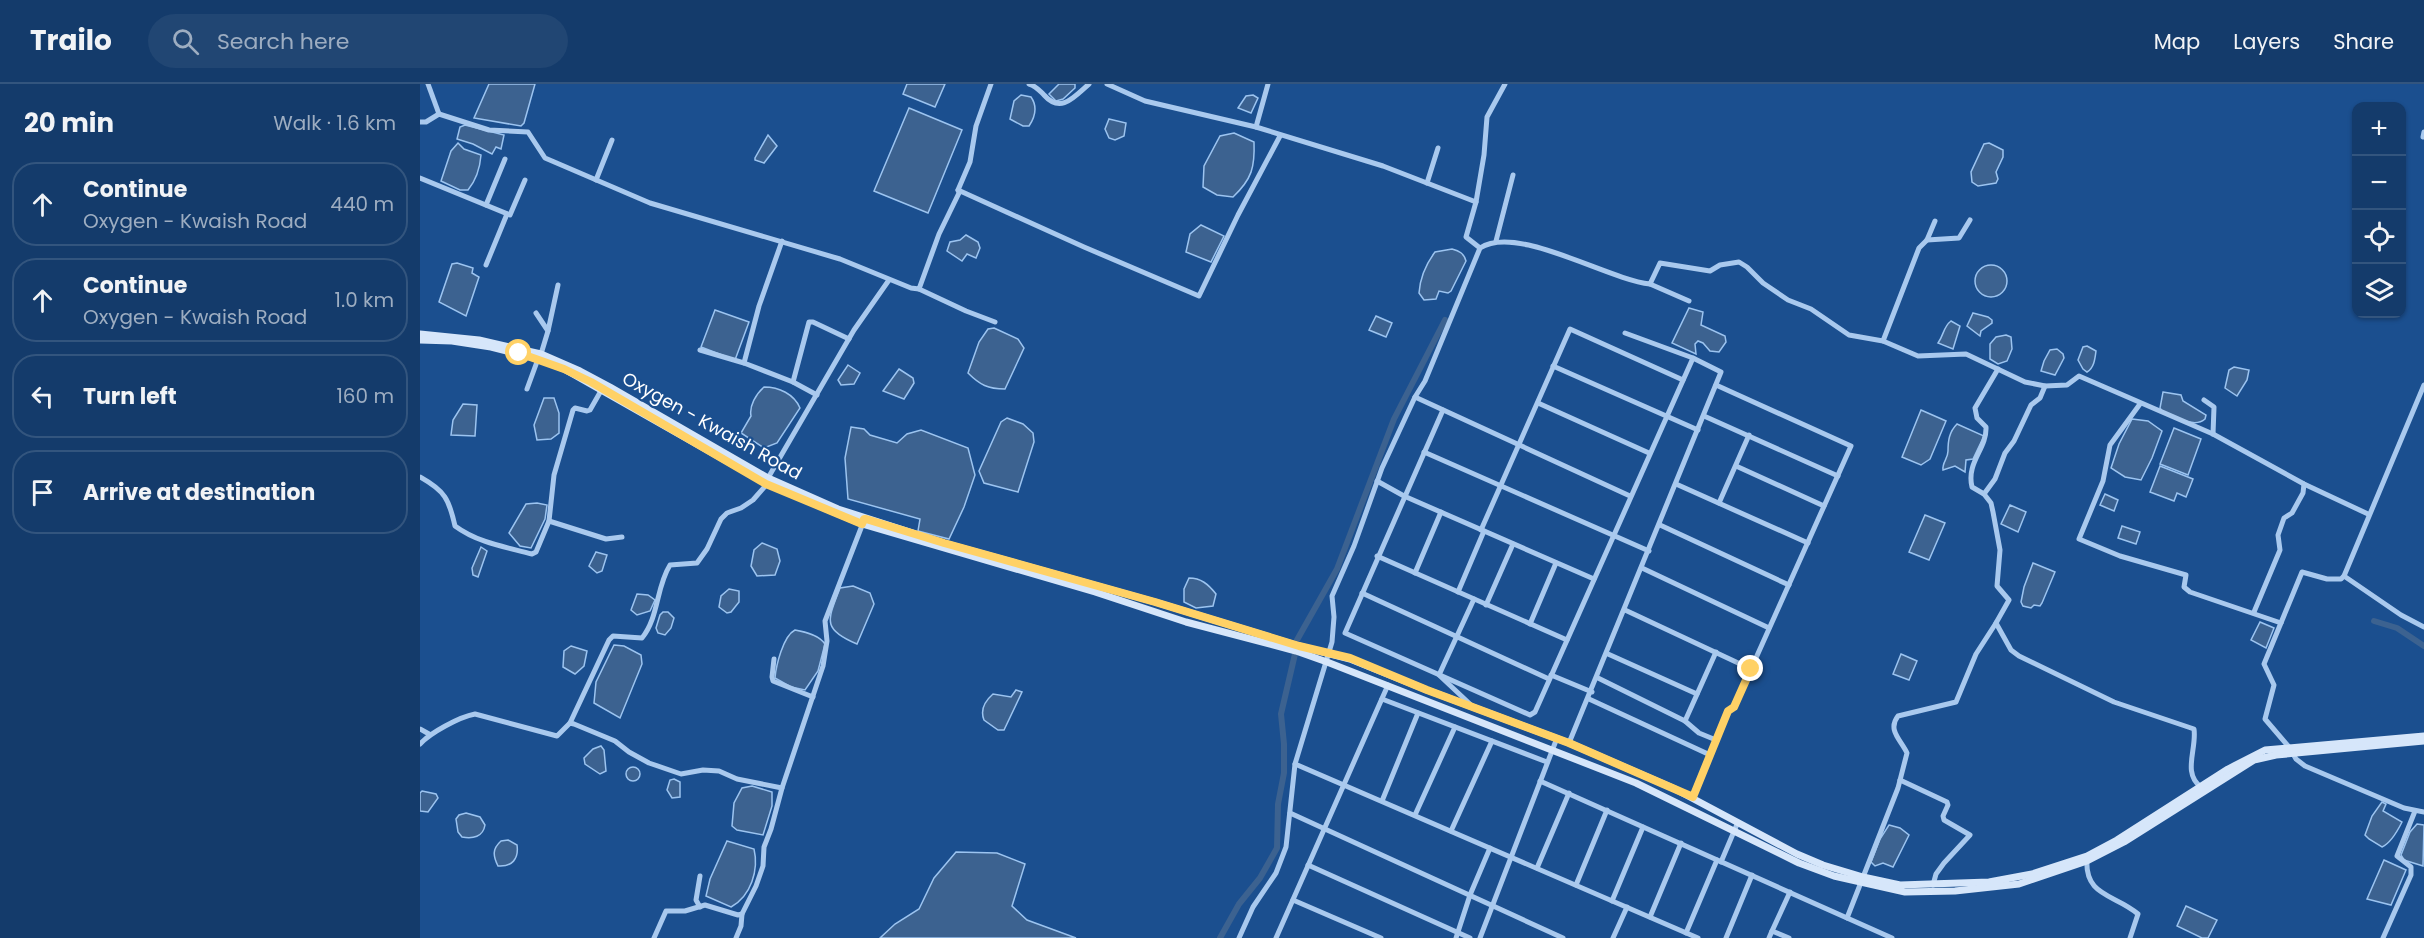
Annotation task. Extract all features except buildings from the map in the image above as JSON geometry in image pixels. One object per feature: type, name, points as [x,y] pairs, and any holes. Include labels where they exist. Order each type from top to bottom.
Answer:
[{"type":"main road","name":"Oxygen - Kwaish Road","points":[[420,334],[479,340],[580,371],[767,481]]},
{"type":"main road","name":"Oxygen - Kwaish Road","points":[[420,340],[452,341],[540,357],[767,481],[863,521],[1186,622],[1296,651],[1328,658],[1350,658],[1569,743],[1693,797],[1797,854],[1862,880],[1900,885],[1933,885],[2032,874],[2087,859],[2201,787],[2265,750],[2424,741]]},
{"type":"main road","name":"Oxygen - Kwaish Road","points":[[863,521],[1155,602],[1299,647],[1388,685],[1636,783],[1799,863],[1905,892],[1997,887],[2037,879],[2124,842],[2254,760],[2290,750],[2424,736]]},
{"type":"street","points":[[428,84],[439,114]]},
{"type":"street","points":[[919,289],[939,234],[959,193],[958,190],[970,162],[976,126],[991,84]]},
{"type":"street","points":[[1029,84],[1036,86],[1049,100],[1058,105],[1065,104],[1089,84]]},
{"type":"street","points":[[1107,84],[1145,101],[1256,127],[1383,166],[1476,202]]},
{"type":"street","points":[[1256,127],[1268,84]]},
{"type":"street","points":[[1480,248],[1466,237],[1476,202],[1484,155],[1487,117],[1505,84]]},
{"type":"street","points":[[420,122],[426,122],[439,114],[489,130],[528,132],[545,158],[650,203],[840,259],[889,280],[919,289],[995,322]]},
{"type":"street","points":[[958,190],[1200,296],[1233,224],[1280,136]]},
{"type":"street","points":[[596,180],[612,140]]},
{"type":"street","points":[[1427,183],[1438,148]]},
{"type":"street","points":[[486,205],[505,159]]},
{"type":"street","points":[[1496,241],[1514,175]]},
{"type":"street","points":[[420,178],[510,215],[525,180]]},
{"type":"street","points":[[486,265],[507,214]]},
{"type":"street","points":[[1883,341],[1919,248],[1927,240],[1935,220]]},
{"type":"street","points":[[1927,240],[1959,238],[1970,220]]},
{"type":"street","points":[[744,363],[759,306],[782,241]]},
{"type":"street","points":[[1239,938],[1253,907],[1282,860],[1295,764],[1305,724],[1328,658],[1334,617],[1332,596],[1354,546],[1377,481],[1437,353],[1480,248],[1496,241],[1535,246],[1624,278],[1650,284],[1689,301]]},
{"type":"street","points":[[1650,284],[1660,263],[1710,271],[1720,266],[1739,262],[1763,283],[1788,300],[1811,309],[1849,335],[1883,341],[1918,356],[1966,354],[2025,382],[2045,387],[2067,385],[2079,376],[2212,434],[2304,484],[2368,514]]},
{"type":"street","points":[[420,744],[429,734],[475,714],[557,736],[570,723],[609,640],[613,636],[641,638],[645,635],[670,565],[697,563],[707,549],[721,519],[753,500],[767,481],[849,339],[889,280]]},
{"type":"street","points":[[527,389],[548,331],[558,285]]},
{"type":"street","points":[[536,313],[548,331]]},
{"type":"street","points":[[793,382],[809,322],[813,321],[849,339]]},
{"type":"street","points":[[1458,592],[1500,487],[1570,329],[1683,380]]},
{"type":"street","points":[[1569,743],[1608,654],[1721,372],[1693,358],[1625,333]]},
{"type":"street","points":[[700,350],[744,363],[817,394]]},
{"type":"street","points":[[1443,410],[1345,633],[1530,715],[1535,712],[1693,358]]},
{"type":"street","points":[[1554,366],[1698,430]]},
{"type":"street","points":[[1847,918],[1900,780],[1907,753],[1894,731],[1895,721],[1898,716],[1956,702],[1976,654],[2009,600],[1996,586],[1999,542],[1991,503],[1984,494],[1971,485],[1972,464],[1987,434],[1986,427],[1977,418],[1975,408],[1998,369]]},
{"type":"street","points":[[1693,797],[1728,711],[1734,707],[1851,446],[1716,385]]},
{"type":"street","points":[[2424,386],[2368,514],[2344,576],[2341,579],[2327,579],[2302,572],[2264,664],[2274,685],[2265,719],[2296,759],[2306,766],[2415,811],[2424,812]]},
{"type":"street","points":[[1984,494],[1995,479],[2005,453],[2014,441],[2031,405],[2040,398],[2045,387]]},
{"type":"street","points":[[420,477],[438,487],[443,494],[452,508],[455,526],[493,544],[532,554],[536,552],[549,521],[554,475],[573,410],[575,408],[590,410],[602,389]]},
{"type":"street","points":[[1415,397],[1630,496]]},
{"type":"street","points":[[2204,400],[2214,407],[2212,434]]},
{"type":"street","points":[[1538,403],[1649,453]]},
{"type":"street","points":[[2140,404],[2110,445],[2103,481],[2079,539],[2120,556],[2186,574],[2184,587],[2190,592],[2281,623]]},
{"type":"street","points":[[1704,416],[1838,476]]},
{"type":"street","points":[[1719,503],[1749,435]]},
{"type":"street","points":[[1424,452],[1649,551]]},
{"type":"street","points":[[1736,466],[1824,506]]},
{"type":"street","points":[[1377,481],[1404,496],[1594,579]]},
{"type":"street","points":[[1676,484],[1808,543]]},
{"type":"street","points":[[2254,612],[2280,550],[2278,536],[2284,518],[2292,513],[2303,493],[2304,484]]},
{"type":"street","points":[[1415,573],[1441,512]]},
{"type":"street","points":[[549,521],[606,539],[622,537]]},
{"type":"street","points":[[736,938],[741,926],[742,914],[763,866],[764,847],[826,651],[825,621],[863,521]]},
{"type":"street","points":[[1660,525],[1789,585]]},
{"type":"street","points":[[1486,605],[1513,544]]},
{"type":"street","points":[[1377,556],[1567,640]]},
{"type":"street","points":[[1530,624],[1556,563]]},
{"type":"street","points":[[1642,568],[1770,628]]},
{"type":"street","points":[[2344,576],[2401,615],[2424,627]]},
{"type":"street","points":[[1362,593],[1456,637],[1550,677],[1592,692]]},
{"type":"street","points":[[1439,675],[1474,599]]},
{"type":"street","points":[[1625,610],[1751,669]]},
{"type":"street","points":[[1996,622],[2012,650],[2019,656],[2114,702],[2194,729],[2190,775],[2201,787]]},
{"type":"street","points":[[1685,721],[1716,652]]},
{"type":"street","points":[[1608,654],[1697,694]]},
{"type":"street","points":[[774,659],[773,681],[813,696]]},
{"type":"street","points":[[1439,675],[1472,707]]},
{"type":"street","points":[[1598,678],[1685,721],[1699,733],[1716,740]]},
{"type":"street","points":[[1285,938],[1277,936],[1388,685]]},
{"type":"street","points":[[1382,699],[1547,762]]},
{"type":"street","points":[[1588,699],[1708,754]]},
{"type":"street","points":[[1382,801],[1419,713]]},
{"type":"street","points":[[570,723],[615,741],[649,763],[681,774],[703,770],[719,771],[737,779],[782,788]]},
{"type":"street","points":[[1415,815],[1455,727]]},
{"type":"street","points":[[420,729],[429,734]]},
{"type":"street","points":[[1480,938],[1557,738]]},
{"type":"street","points":[[1452,831],[1492,741]]},
{"type":"street","points":[[1295,764],[1698,938]]},
{"type":"street","points":[[1540,780],[1892,938]]},
{"type":"street","points":[[1900,780],[1947,802],[1944,820],[1970,835],[1944,863],[1936,874],[1933,885]]},
{"type":"street","points":[[1537,868],[1569,794]]},
{"type":"street","points":[[1576,885],[1606,810]]},
{"type":"street","points":[[2383,938],[2411,875],[2411,867],[2397,856],[2415,811]]},
{"type":"street","points":[[1290,813],[1563,938]]},
{"type":"street","points":[[1686,933],[1738,822]]},
{"type":"street","points":[[1612,901],[1643,827]]},
{"type":"street","points":[[1650,917],[1681,843]]},
{"type":"street","points":[[1457,935],[1490,848]]},
{"type":"street","points":[[2087,859],[2085,870],[2090,881],[2098,890],[2138,914],[2130,938]]},
{"type":"street","points":[[1308,865],[1457,935],[1470,938]]},
{"type":"street","points":[[1726,938],[1752,875]]},
{"type":"street","points":[[700,876],[696,900],[700,906]]},
{"type":"street","points":[[1769,938],[1790,892]]},
{"type":"street","points":[[1293,900],[1381,938]]},
{"type":"street","points":[[652,938],[666,911],[685,911],[705,905],[738,915],[742,914]]},
{"type":"street","points":[[1613,938],[1628,907]]},
{"type":"street","points":[[1772,930],[1789,938]]},
{"type":"water","points":[[489,84],[535,84],[524,123],[521,126],[474,118]]},
{"type":"water","points":[[907,84],[945,84],[935,107],[903,94]]},
{"type":"water","points":[[1059,84],[1075,84],[1075,88],[1063,99],[1056,101],[1049,94]]},
{"type":"water","points":[[1021,95],[1031,97],[1034,104],[1034,116],[1029,126],[1023,126],[1010,119],[1014,101]]},
{"type":"water","points":[[1253,95],[1258,98],[1251,113],[1238,108],[1246,96]]},
{"type":"water","points":[[909,108],[962,130],[928,213],[874,191]]},
{"type":"water","points":[[1109,119],[1126,123],[1124,136],[1115,140],[1109,138],[1105,129]]},
{"type":"water","points":[[465,125],[504,135],[501,149],[496,147],[492,154],[457,139],[460,127]]},
{"type":"water","points":[[1234,133],[1254,142],[1253,166],[1248,178],[1233,197],[1217,195],[1203,187],[1204,166],[1220,136]]},
{"type":"water","points":[[768,135],[777,146],[764,163],[755,158]]},
{"type":"water","points":[[458,143],[464,149],[481,155],[474,182],[468,190],[460,190],[441,181],[451,151]]},
{"type":"water","points":[[1989,143],[2003,150],[2003,157],[1996,172],[1998,179],[1996,183],[1978,186],[1972,182],[1971,172],[1984,144]]},
{"type":"water","points":[[1201,225],[1224,236],[1211,262],[1186,252],[1190,234]]},
{"type":"water","points":[[966,235],[978,242],[980,248],[976,258],[967,254],[962,261],[947,251],[950,242],[960,240]]},
{"type":"water","points":[[1452,249],[1461,253],[1466,261],[1451,291],[1448,293],[1439,291],[1436,299],[1424,300],[1419,293],[1422,277],[1429,262],[1435,252]]},
{"type":"water","points":[[457,263],[473,268],[472,273],[479,277],[466,316],[439,302],[452,264]]},
{"type":"water","points":[[1991,265],[2002,270],[2007,281],[2002,292],[1991,297],[1980,292],[1975,281],[1980,270]]},
{"type":"water","points":[[1689,308],[1703,312],[1701,325],[1725,336],[1726,342],[1719,352],[1710,351],[1698,341],[1695,344],[1696,354],[1672,343]]},
{"type":"water","points":[[715,310],[749,322],[735,360],[701,347]]},
{"type":"water","points":[[1973,313],[1992,320],[1992,323],[1981,331],[1980,336],[1967,326]]},
{"type":"water","points":[[1376,316],[1392,323],[1386,337],[1369,330]]},
{"type":"water","points":[[1951,321],[1960,326],[1953,349],[1938,343]]},
{"type":"water","points":[[994,328],[1018,339],[1024,348],[1005,389],[985,386],[968,373],[979,342],[988,329]]},
{"type":"water","points":[[2006,335],[2011,337],[2012,349],[2007,361],[1998,364],[1990,359],[1990,344],[1996,337]]},
{"type":"water","points":[[2087,346],[2096,351],[2093,366],[2087,372],[2078,360],[2083,347]]},
{"type":"water","points":[[2057,349],[2064,358],[2055,375],[2041,371],[2050,350]]},
{"type":"water","points":[[848,365],[860,373],[854,384],[841,385],[838,380]]},
{"type":"water","points":[[2234,367],[2249,370],[2247,380],[2237,396],[2225,388],[2229,370]]},
{"type":"water","points":[[899,369],[913,378],[914,383],[904,399],[883,391]]},
{"type":"water","points":[[764,387],[785,392],[800,408],[777,443],[764,448],[741,433],[751,416],[754,400]]},
{"type":"water","points":[[2163,392],[2181,395],[2183,401],[2206,415],[2205,419],[2195,423],[2162,411],[2160,408]]},
{"type":"water","points":[[544,398],[554,398],[559,413],[559,433],[551,439],[537,440],[534,425]]},
{"type":"water","points":[[463,404],[477,405],[475,436],[451,435],[453,420]]},
{"type":"water","points":[[1921,410],[1946,421],[1930,459],[1921,465],[1902,457]]},
{"type":"water","points":[[1007,418],[1023,424],[1033,433],[1034,442],[1018,492],[984,483],[979,471],[1001,422]]},
{"type":"water","points":[[2132,419],[2148,421],[2162,431],[2141,480],[2125,477],[2111,468],[2119,444]]},
{"type":"water","points":[[1957,424],[1984,436],[1973,459],[1966,460],[1965,472],[1955,466],[1943,470],[1952,430]]},
{"type":"water","points":[[851,427],[864,429],[870,435],[897,443],[907,434],[921,430],[968,448],[975,475],[964,507],[949,539],[918,531],[920,519],[848,499],[845,458]]},
{"type":"water","points":[[2174,428],[2201,439],[2188,475],[2160,464]]},
{"type":"water","points":[[2160,466],[2193,479],[2186,497],[2177,493],[2174,501],[2150,492]]},
{"type":"water","points":[[2105,494],[2118,500],[2114,511],[2100,505]]},
{"type":"water","points":[[526,504],[547,505],[545,519],[531,548],[520,546],[509,533]]},
{"type":"water","points":[[2010,505],[2026,512],[2018,532],[2001,524]]},
{"type":"water","points":[[1925,515],[1945,523],[1929,560],[1909,552]]},
{"type":"water","points":[[2122,526],[2140,532],[2136,544],[2118,538]]},
{"type":"water","points":[[762,543],[777,549],[780,561],[775,575],[757,576],[751,566],[754,550]]},
{"type":"water","points":[[481,547],[487,551],[478,577],[473,575],[472,568]]},
{"type":"water","points":[[596,552],[607,555],[602,571],[597,573],[589,566]]},
{"type":"water","points":[[2033,563],[2055,572],[2040,606],[2034,605],[2031,608],[2023,606],[2021,602]]},
{"type":"water","points":[[1189,578],[1201,580],[1213,590],[1216,594],[1213,606],[1196,608],[1184,602],[1184,589]]},
{"type":"water","points":[[853,586],[870,593],[874,604],[857,644],[837,633],[830,622],[840,588]]},
{"type":"water","points":[[729,589],[739,591],[739,602],[731,612],[727,613],[719,607],[721,596]]},
{"type":"water","points":[[637,594],[648,595],[655,600],[650,611],[637,615],[631,610]]},
{"type":"water","points":[[663,612],[668,612],[674,618],[671,628],[665,635],[658,633],[656,628]]},
{"type":"water","points":[[2260,622],[2274,628],[2266,648],[2251,640]]},
{"type":"water","points":[[795,630],[816,636],[825,644],[818,671],[805,690],[791,687],[775,678],[784,645]]},
{"type":"water","points":[[614,645],[624,646],[641,655],[642,664],[620,718],[594,703],[596,682]]},
{"type":"water","points":[[571,646],[587,651],[584,666],[575,674],[563,667],[564,651]]},
{"type":"water","points":[[1901,654],[1917,661],[1909,680],[1893,674]]},
{"type":"water","points":[[1016,690],[1022,692],[1004,730],[998,730],[984,720],[984,706],[993,694],[1011,697]]},
{"type":"water","points":[[601,746],[604,750],[606,771],[600,774],[585,764],[584,758],[593,749]]},
{"type":"water","points":[[630,767],[636,767],[640,774],[636,781],[630,781],[626,777],[626,771]]},
{"type":"water","points":[[670,780],[680,782],[680,797],[672,798],[667,790]]},
{"type":"water","points":[[752,786],[772,792],[772,806],[763,835],[737,830],[732,826],[734,803],[742,788]]},
{"type":"water","points":[[422,791],[436,794],[438,798],[428,812],[420,811]]},
{"type":"water","points":[[2382,802],[2386,804],[2383,811],[2402,822],[2391,839],[2382,847],[2365,835],[2372,816]]},
{"type":"water","points":[[466,813],[480,817],[485,825],[477,836],[462,837],[458,832],[456,819],[459,815]]},
{"type":"water","points":[[2417,824],[2424,825],[2423,866],[2404,860],[2401,855],[2410,832]]},
{"type":"water","points":[[1889,825],[1900,828],[1909,835],[1893,867],[1883,863],[1875,866],[1871,862],[1880,839]]},
{"type":"water","points":[[508,840],[517,845],[516,858],[507,865],[498,866],[494,856],[495,850],[501,841]]},
{"type":"water","points":[[727,841],[754,849],[755,857],[752,882],[744,896],[731,907],[706,896],[710,879]]},
{"type":"water","points":[[956,852],[997,853],[1025,864],[1012,906],[1027,920],[1076,938],[880,938],[895,924],[919,909],[934,878]]},
{"type":"water","points":[[2384,860],[2406,870],[2391,905],[2367,899]]},
{"type":"water","points":[[2186,906],[2217,920],[2208,938],[2202,938],[2177,926]]},
{"type":"waterway","points":[[1297,640],[1337,569],[1394,419],[1445,320]]},
{"type":"waterway","points":[[2374,621],[2397,628],[2424,646]]},
{"type":"waterway","points":[[1220,938],[1239,904],[1260,878],[1277,848],[1278,804],[1284,773],[1281,714],[1295,654]]},
{"type":"route","points":[[519,353],[564,369],[591,382],[766,484],[862,524],[866,519],[1299,646],[1350,658],[1427,690],[1569,743],[1693,797],[1728,711],[1734,707],[1751,669]]}]
